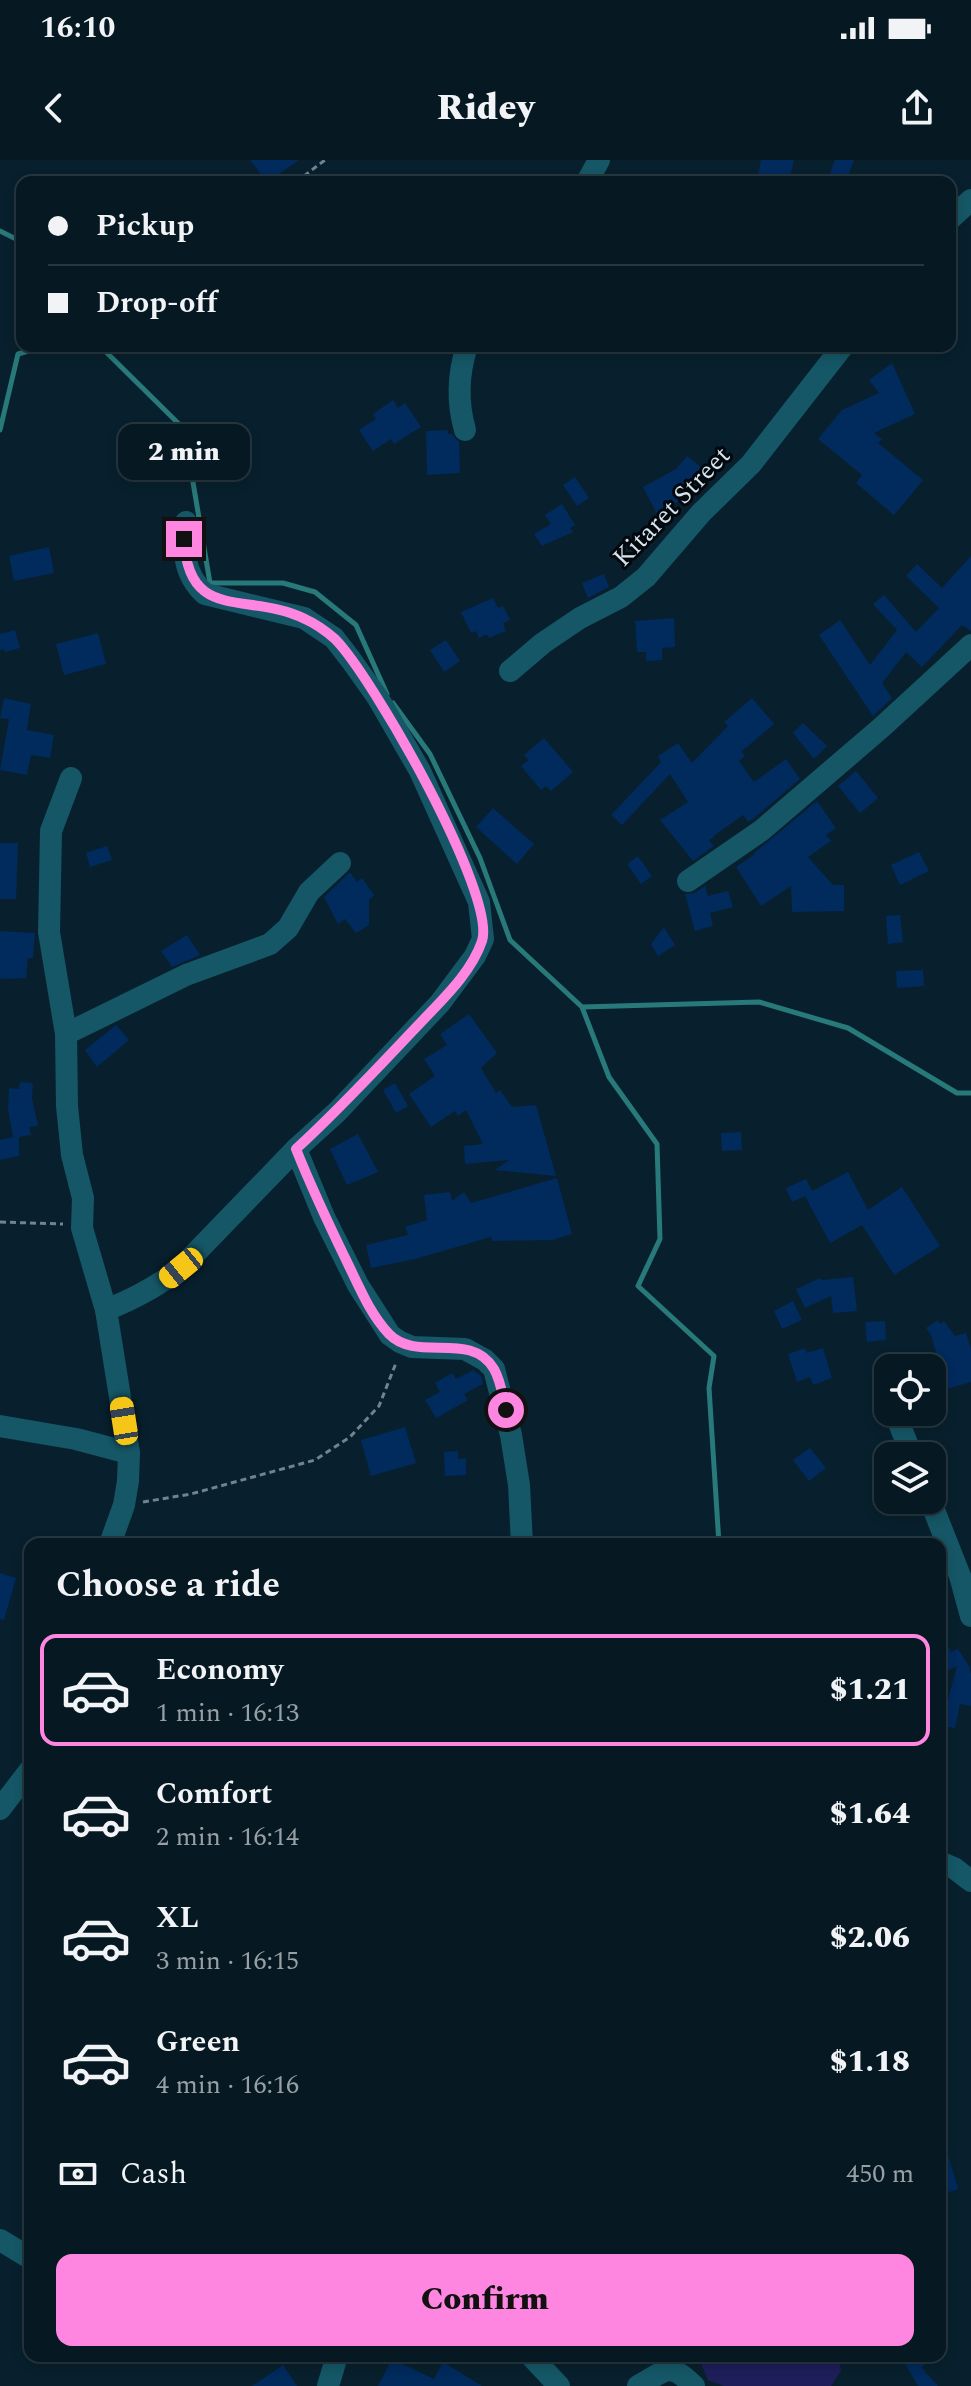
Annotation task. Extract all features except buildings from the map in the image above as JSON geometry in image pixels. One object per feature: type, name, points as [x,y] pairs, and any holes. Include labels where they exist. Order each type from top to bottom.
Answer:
[{"type":"street","points":[[956,214],[971,200]]},
{"type":"street","points":[[465,352],[459,388],[465,430]]},
{"type":"street","name":"Kitaret Street","points":[[510,671],[543,643],[580,618],[621,597],[646,577],[701,513],[751,464],[838,352]]},
{"type":"street","points":[[106,1310],[139,1297],[181,1268],[296,1149],[337,1112],[440,1003],[475,956],[483,939],[479,902],[420,771],[378,698],[351,660],[334,638],[304,618],[205,594],[188,572],[184,549],[186,522]]},
{"type":"street","points":[[688,881],[762,830],[882,727],[971,645]]},
{"type":"street","points":[[71,778],[51,831],[49,932],[66,1034],[67,1106],[72,1155],[83,1198],[82,1228],[106,1310],[129,1453],[124,1505],[112,1538]]},
{"type":"street","points":[[66,1034],[186,975],[270,944],[288,928],[300,902],[340,863]]},
{"type":"street","points":[[296,1149],[324,1217],[358,1285],[390,1335],[412,1347],[465,1349],[494,1369],[511,1435],[520,1494],[522,1538]]},
{"type":"street","points":[[0,1426],[76,1439],[129,1453]]},
{"type":"street","points":[[937,1514],[966,1569],[971,1616]]},
{"type":"street","points":[[0,1809],[24,1778]]},
{"type":"street","points":[[946,1865],[971,1881]]},
{"type":"street","points":[[0,2240],[24,2254]]},
{"type":"street","points":[[328,2386],[335,2362]]},
{"type":"street","points":[[537,2362],[559,2386]]},
{"type":"street","points":[[638,2386],[671,2370],[680,2372],[694,2386]]},
{"type":"path","points":[[304,176],[325,160]]},
{"type":"path","points":[[0,1222],[66,1224],[82,1228]]},
{"type":"path","points":[[124,1505],[191,1494],[315,1460],[350,1437],[379,1406],[396,1369],[400,1342]]},
{"type":"shaded area","points":[[700,2362],[840,2362],[841,2371],[831,2386],[724,2386],[708,2380]]},
{"type":"waterway","points":[[0,231],[16,239]]},
{"type":"waterway","points":[[0,430],[18,354],[25,352]]},
{"type":"waterway","points":[[106,352],[184,429],[210,583],[283,583],[315,592],[356,625],[387,694]]},
{"type":"waterway","points":[[393,703],[430,754],[480,858],[510,940],[582,1007],[759,1002],[848,1028],[957,1093],[971,1093]]},
{"type":"waterway","points":[[582,1007],[609,1077],[657,1144],[660,1239],[638,1286],[714,1356],[709,1388],[719,1538]]},
{"type":"route","points":[[184,539],[188,572],[205,594],[304,618],[334,638],[378,698],[420,771],[479,902],[483,939],[464,971],[440,1003],[337,1112],[296,1149],[324,1217],[358,1285],[390,1335],[412,1347],[465,1349],[485,1360],[494,1369],[506,1410]]}]
